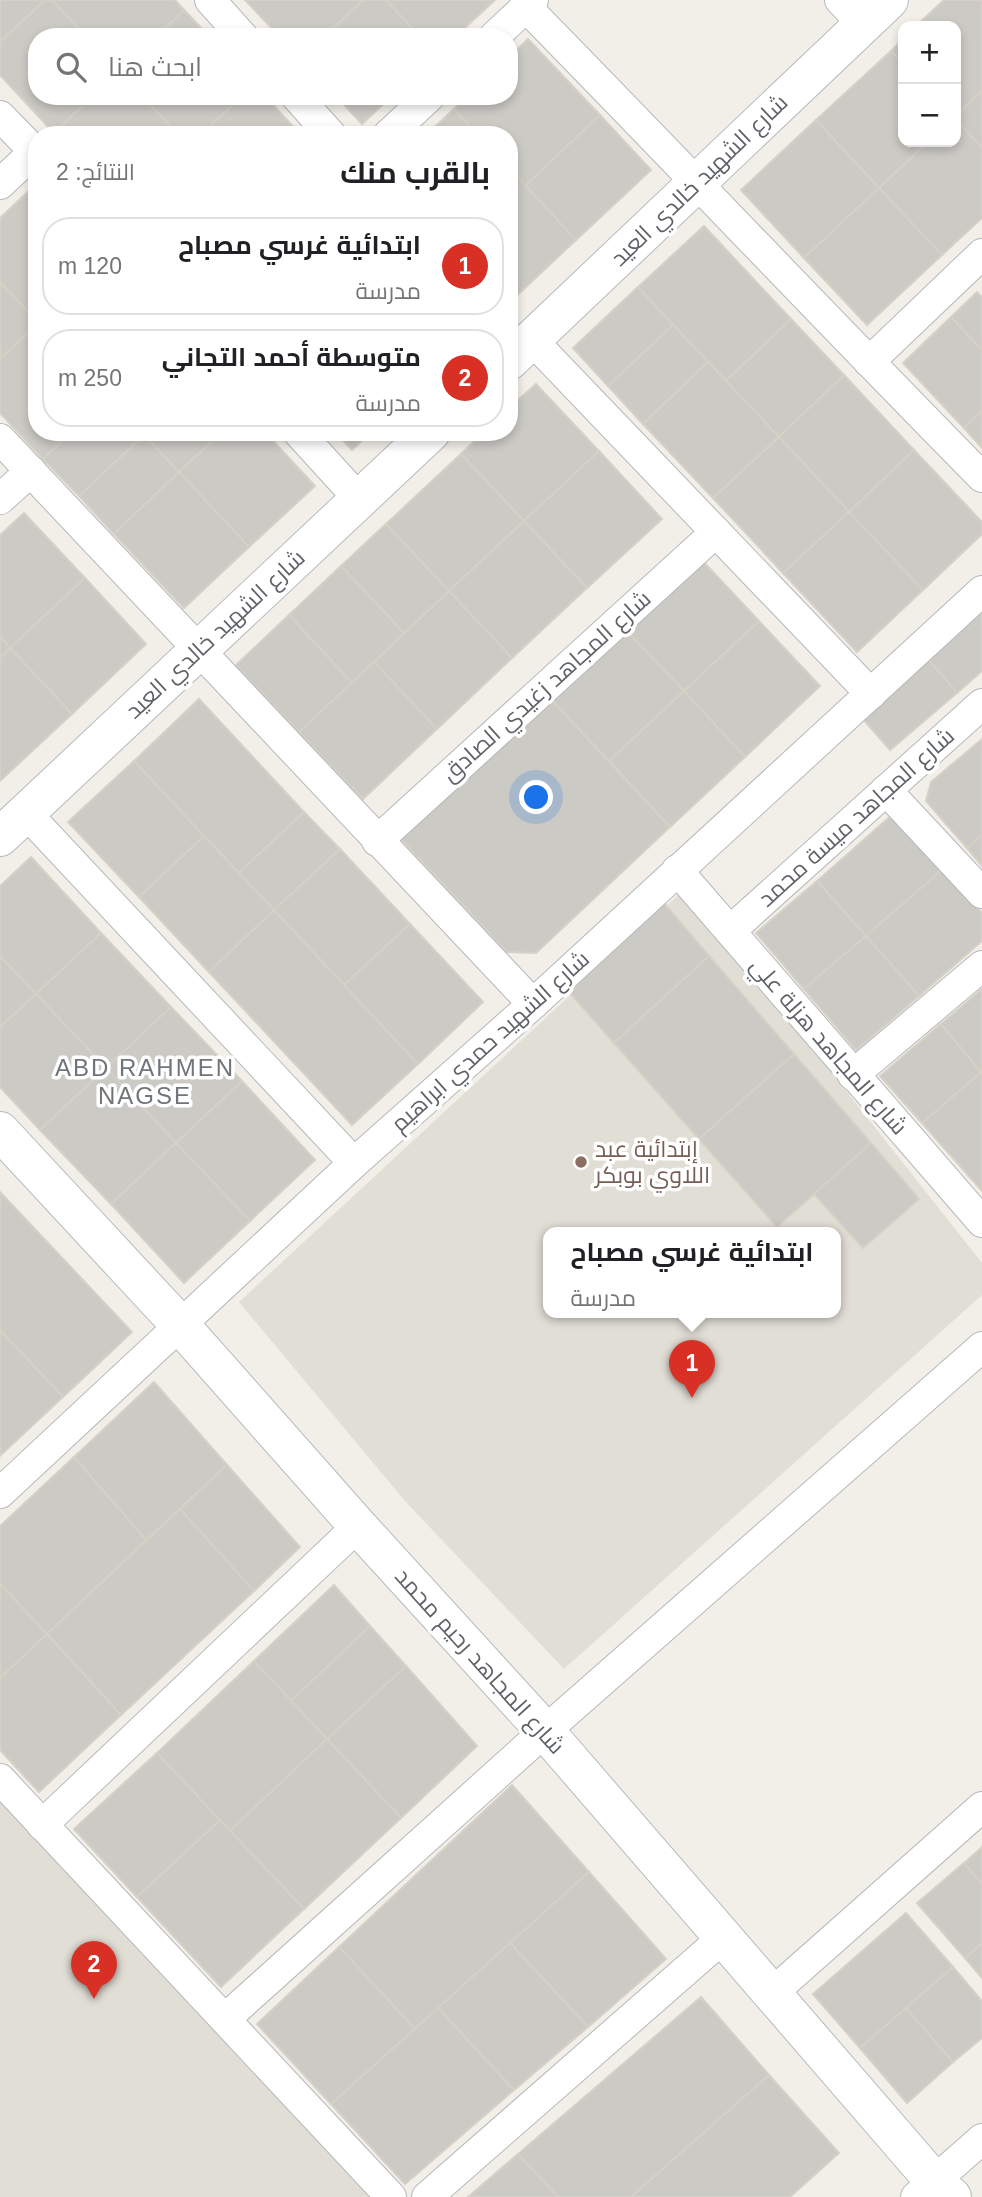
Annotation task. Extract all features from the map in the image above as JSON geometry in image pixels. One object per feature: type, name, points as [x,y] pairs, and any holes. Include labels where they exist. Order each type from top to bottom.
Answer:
[{"type":"street","points":[[210,0],[235,28]]},
{"type":"street","points":[[504,28],[529,4],[982,477]]},
{"type":"street","name":"شارع الشهيد خالدي العيد","points":[[521,350],[697,181],[864,8]]},
{"type":"street","points":[[304,105],[323,126]]},
{"type":"street","points":[[398,126],[420,105]]},
{"type":"street","points":[[0,116],[28,146]]},
{"type":"street","points":[[0,184],[28,159]]},
{"type":"street","points":[[869,362],[982,254]]},
{"type":"street","points":[[521,350],[716,532],[871,694]]},
{"type":"street","points":[[0,439],[533,1004]]},
{"type":"street","points":[[306,441],[359,499]]},
{"type":"street","name":"شارع الشهيد خالدي العيد","points":[[13,825],[421,441]]},
{"type":"street","points":[[0,499],[31,471]]},
{"type":"street","name":"شارع المجاهد زغيدي الصادق","points":[[377,841],[716,532]]},
{"type":"street","name":"شارع الشهيد حمدي ابراهيم","points":[[0,1493],[354,1163],[533,1004],[982,591]]},
{"type":"street","name":"شارع المجاهد ميسة محمد","points":[[730,931],[982,704]]},
{"type":"street","points":[[886,790],[982,892]]},
{"type":"street","points":[[13,825],[354,1163]]},
{"type":"street","name":"شارع المجاهد هزلة علي","points":[[677,870],[982,1222]]},
{"type":"street","points":[[853,1075],[982,966]]},
{"type":"street","name":"شارع المجاهد رحيم محمد","points":[[0,1131],[181,1326],[545,1731],[724,1937],[934,2192]]},
{"type":"street","points":[[225,2019],[545,1731],[982,1347]]},
{"type":"street","points":[[42,1825],[358,1526]]},
{"type":"street","points":[[0,1779],[391,2197]]},
{"type":"street","points":[[771,1994],[982,1807]]},
{"type":"street","points":[[427,2197],[724,1937]]},
{"type":"street","points":[[934,2192],[982,2139]]},
{"type":"shaded area","points":[[686,888],[982,1263],[982,1295],[564,1669],[405,1501],[239,1302]]},
{"type":"shaded area","points":[[0,1801],[376,2197],[0,2197]]},
{"type":"building","points":[[0,0],[45,0],[0,42]]},
{"type":"building","points":[[45,0],[52,0],[78,28],[28,28],[28,105],[84,105],[61,126],[47,126],[0,75],[0,42]]},
{"type":"building","points":[[52,0],[175,0],[184,10],[165,28],[78,28]]},
{"type":"building","points":[[245,0],[363,0],[333,28],[271,28]]},
{"type":"building","points":[[363,0],[386,0],[412,28],[333,28]]},
{"type":"building","points":[[386,0],[495,0],[465,28],[412,28]]},
{"type":"building","points":[[944,0],[982,0],[982,91],[961,111],[961,21],[921,21]]},
{"type":"building","points":[[184,10],[201,28],[165,28]]},
{"type":"building","points":[[528,39],[600,115],[525,186],[518,179],[518,126],[470,126],[454,109],[458,105],[518,105],[518,48]]},
{"type":"building","points":[[898,44],[898,59],[891,51]]},
{"type":"building","points":[[891,51],[898,59],[898,147],[923,147],[879,188],[816,120]]},
{"type":"building","points":[[982,91],[982,148],[961,125],[961,111]]},
{"type":"building","points":[[84,105],[151,105],[170,126],[61,126]]},
{"type":"building","points":[[151,105],[233,105],[210,126],[170,126]]},
{"type":"building","points":[[233,105],[273,105],[293,126],[210,126]]},
{"type":"building","points":[[344,105],[382,105],[362,124]]},
{"type":"building","points":[[454,109],[470,126],[436,126]]},
{"type":"building","points":[[600,115],[651,170],[576,240],[525,186]]},
{"type":"building","points":[[816,120],[879,188],[804,258],[741,190]]},
{"type":"building","points":[[961,125],[982,148],[982,218],[942,255],[879,188],[923,147],[961,147]]},
{"type":"building","points":[[518,177],[576,240],[518,295]]},
{"type":"building","points":[[879,188],[942,255],[867,325],[804,258]]},
{"type":"building","points":[[28,192],[28,312],[0,282],[0,218]]},
{"type":"building","points":[[704,226],[791,319],[726,381],[638,287]]},
{"type":"building","points":[[0,282],[28,312],[28,333],[0,359]]},
{"type":"building","points":[[638,287],[673,325],[608,386],[573,348]]},
{"type":"building","points":[[977,292],[982,297],[982,350],[951,317]]},
{"type":"building","points":[[951,317],[982,350],[982,411],[964,428],[903,363]]},
{"type":"building","points":[[791,319],[844,375],[779,437],[726,381]]},
{"type":"building","points":[[673,325],[708,362],[643,424],[608,386]]},
{"type":"building","points":[[28,333],[28,441],[62,441],[43,459],[0,413],[0,359]]},
{"type":"building","points":[[708,362],[779,437],[713,498],[643,424]]},
{"type":"building","points":[[844,375],[914,450],[849,512],[779,437]]},
{"type":"building","points":[[536,384],[599,451],[524,521],[461,454],[475,441],[518,441],[518,400]]},
{"type":"building","points":[[982,411],[982,448],[964,428]]},
{"type":"building","points":[[779,437],[849,512],[783,573],[713,498]]},
{"type":"building","points":[[62,441],[138,441],[79,496],[43,459]]},
{"type":"building","points":[[138,441],[150,441],[179,472],[114,534],[79,496]]},
{"type":"building","points":[[150,441],[212,441],[179,472]]},
{"type":"building","points":[[212,441],[273,441],[315,486],[249,547],[179,472]]},
{"type":"building","points":[[344,441],[362,441],[352,450]]},
{"type":"building","points":[[914,450],[982,522],[982,534],[923,590],[849,512]]},
{"type":"building","points":[[599,451],[662,519],[587,588],[524,521]]},
{"type":"building","points":[[461,454],[524,521],[449,591],[386,524]]},
{"type":"building","points":[[179,472],[249,547],[184,608],[114,534]]},
{"type":"building","points":[[849,512],[923,590],[857,652],[783,573]]},
{"type":"building","points":[[24,513],[85,578],[10,648],[0,637],[0,535]]},
{"type":"building","points":[[524,521],[587,588],[512,658],[449,591]]},
{"type":"building","points":[[386,524],[449,591],[404,633],[341,566]]},
{"type":"building","points":[[697,555],[759,621],[684,691],[622,626]]},
{"type":"building","points":[[341,566],[404,633],[352,683],[289,615]]},
{"type":"building","points":[[85,578],[146,644],[72,714],[10,648]]},
{"type":"building","points":[[449,591],[512,658],[437,729],[374,662]]},
{"type":"building","points":[[982,604],[982,671],[957,693],[926,657]]},
{"type":"building","points":[[289,615],[352,683],[299,732],[236,665]]},
{"type":"building","points":[[759,621],[820,686],[745,757],[684,691]]},
{"type":"building","points":[[622,626],[684,691],[609,761],[548,696]]},
{"type":"building","points":[[0,637],[10,648],[0,658]]},
{"type":"building","points":[[10,648],[72,714],[0,781],[0,658]]},
{"type":"building","points":[[926,657],[957,693],[890,750],[862,718]]},
{"type":"building","points":[[374,662],[437,729],[363,799],[299,732]]},
{"type":"building","points":[[684,691],[745,757],[670,827],[609,761]]},
{"type":"building","points":[[548,696],[670,827],[536,953],[507,952],[398,836]]},
{"type":"building","points":[[199,699],[304,812],[239,873],[134,761]]},
{"type":"building","points":[[982,739],[982,835],[967,848],[926,801],[931,782]]},
{"type":"building","points":[[134,761],[204,836],[139,897],[68,822]]},
{"type":"building","points":[[304,812],[340,849],[274,910],[239,873]]},
{"type":"building","points":[[892,815],[944,868],[866,936],[817,881]]},
{"type":"building","points":[[982,835],[982,866],[967,848]]},
{"type":"building","points":[[204,836],[274,910],[209,972],[139,897]]},
{"type":"building","points":[[340,849],[410,924],[344,985],[274,910]]},
{"type":"building","points":[[31,857],[101,933],[36,994],[0,956],[0,886]]},
{"type":"building","points":[[944,868],[982,913],[982,941],[919,996],[866,936]]},
{"type":"building","points":[[817,881],[866,936],[804,989],[756,933]]},
{"type":"building","points":[[664,903],[709,956],[614,1043],[569,992]]},
{"type":"building","points":[[274,910],[418,1064],[352,1125],[209,972]]},
{"type":"building","points":[[410,924],[483,1002],[418,1064],[344,985]]},
{"type":"building","points":[[101,933],[171,1007],[106,1068],[36,994]]},
{"type":"building","points":[[866,936],[919,996],[856,1050],[804,989]]},
{"type":"building","points":[[0,956],[36,994],[0,1027]]},
{"type":"building","points":[[709,956],[794,1054],[699,1139],[614,1043]]},
{"type":"building","points":[[982,989],[982,1191],[922,1123],[981,1072],[941,1024]]},
{"type":"building","points":[[36,994],[106,1068],[40,1130],[0,1087],[0,1027]]},
{"type":"building","points":[[171,1007],[242,1081],[176,1143],[106,1068]]},
{"type":"building","points":[[941,1024],[981,1072],[922,1123],[880,1076]]},
{"type":"building","points":[[794,1054],[871,1143],[777,1227],[699,1139]]},
{"type":"building","points":[[106,1068],[176,1143],[111,1204],[40,1130]]},
{"type":"building","points":[[242,1081],[315,1160],[250,1221],[176,1143]]},
{"type":"building","points":[[176,1143],[250,1221],[184,1283],[111,1204]]},
{"type":"building","points":[[871,1143],[919,1199],[863,1248],[814,1194]]},
{"type":"building","points":[[0,1192],[132,1332],[63,1397],[0,1330]]},
{"type":"building","points":[[0,1330],[63,1397],[0,1456]]},
{"type":"building","points":[[154,1382],[227,1465],[146,1540],[74,1457]]},
{"type":"building","points":[[74,1457],[146,1540],[47,1634],[0,1584],[0,1526]]},
{"type":"building","points":[[227,1465],[300,1547],[254,1591],[180,1509]]},
{"type":"building","points":[[180,1509],[254,1591],[121,1715],[47,1634]]},
{"type":"building","points":[[0,1584],[47,1634],[0,1678]]},
{"type":"building","points":[[334,1585],[370,1626],[291,1701],[254,1661]]},
{"type":"building","points":[[370,1626],[406,1666],[327,1739],[291,1701]]},
{"type":"building","points":[[47,1634],[121,1715],[39,1792],[0,1750],[0,1678]]},
{"type":"building","points":[[254,1661],[327,1739],[230,1831],[157,1753]]},
{"type":"building","points":[[406,1666],[477,1746],[401,1818],[327,1739]]},
{"type":"building","points":[[327,1739],[401,1818],[304,1909],[230,1831]]},
{"type":"building","points":[[157,1753],[220,1820],[137,1897],[74,1829]]},
{"type":"building","points":[[512,1785],[589,1872],[415,2029],[339,1947]]},
{"type":"building","points":[[220,1820],[304,1909],[221,1987],[137,1897]]},
{"type":"building","points":[[982,1847],[982,1884],[964,1863]]},
{"type":"building","points":[[964,1863],[982,1884],[982,1943],[965,1958],[917,1903]]},
{"type":"building","points":[[589,1872],[666,1959],[588,2027],[510,1943]]},
{"type":"building","points":[[906,1913],[953,1967],[860,2048],[813,1994]]},
{"type":"building","points":[[510,1943],[588,2027],[514,2090],[438,2008]]},
{"type":"building","points":[[982,1943],[982,1978],[965,1958]]},
{"type":"building","points":[[339,1947],[415,2029],[331,2104],[257,2024]]},
{"type":"building","points":[[953,1967],[982,2001],[982,2038],[953,2062],[906,2008]]},
{"type":"building","points":[[701,1997],[769,2075],[631,2197],[558,2197],[518,2154]]},
{"type":"building","points":[[438,2008],[514,2090],[405,2184],[331,2104]]},
{"type":"building","points":[[906,2008],[953,2062],[907,2103],[860,2048]]},
{"type":"building","points":[[769,2075],[839,2153],[790,2197],[631,2197]]},
{"type":"building","points":[[518,2154],[558,2197],[468,2197]]},
{"type":"place","name":"إبتدائية عبد اللاوي بوبكر","points":[[581,1162]]},
{"type":"place","name":"ابتدائية غرسي مصباح","points":[[692,1398]]},
{"type":"place","name":"متوسطة أحمد التجاني","points":[[94,1999]]},
{"type":"district","name":"ABD RAHMEN NAGSE","points":[[145,1082]]}]
